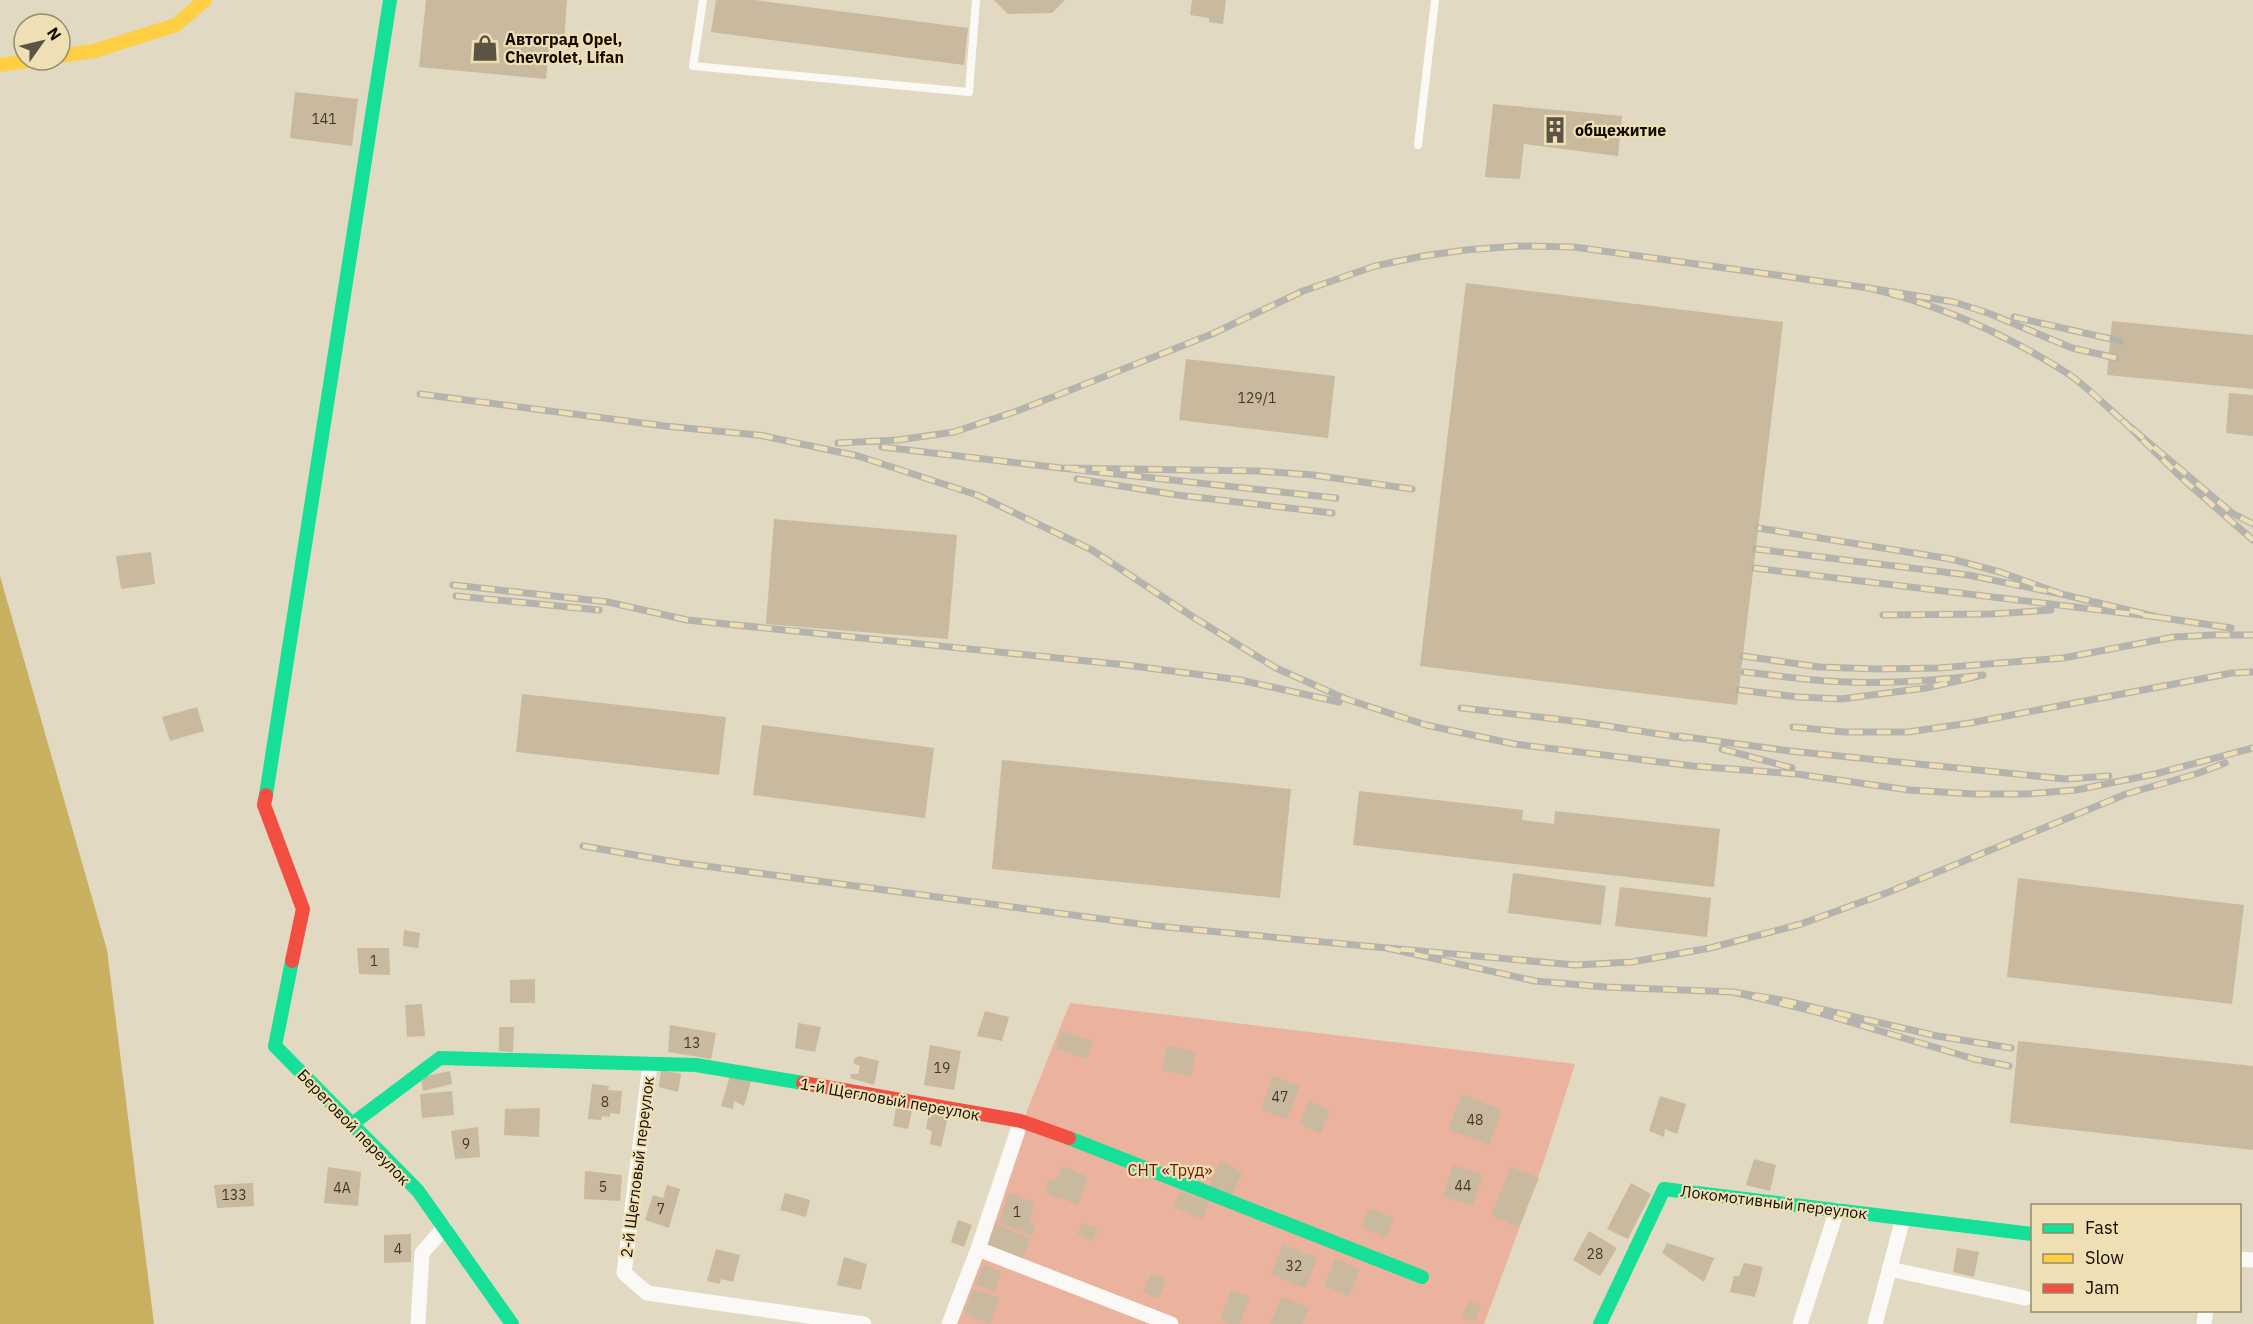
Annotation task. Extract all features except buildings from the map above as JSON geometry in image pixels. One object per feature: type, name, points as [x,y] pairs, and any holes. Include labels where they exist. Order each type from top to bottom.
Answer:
[{"type":"street","points":[[72,54],[94,51],[176,25],[205,0]]},
{"type":"street","name":"Береговой переулок","points":[[390,0],[264,805],[303,909],[275,1046],[418,1191],[512,1324]]},
{"type":"street","name":"1-й Щегловый переулок","points":[[352,1124],[440,1058],[696,1065],[1021,1121],[1042,1127],[1422,1277]]},
{"type":"street","name":"2-й Щегловый переулок","points":[[650,1064],[624,1273],[647,1293],[864,1324]]},
{"type":"street","points":[[949,1324],[978,1249],[1021,1121]]},
{"type":"street","name":"Локомотивный переулок","points":[[1600,1324],[1664,1189],[2031,1234]]},
{"type":"street","points":[[1800,1324],[1837,1210]]},
{"type":"street","points":[[1875,1324],[1903,1218]]},
{"type":"street","points":[[418,1324],[422,1253],[444,1228]]},
{"type":"street","points":[[978,1249],[1171,1324]]},
{"type":"street","points":[[1889,1269],[2025,1298]]},
{"type":"lane","points":[[703,0],[693,66],[969,92],[976,0]]},
{"type":"lane","points":[[1418,145],[1435,0]]},
{"type":"green space","name":"СНТ «Труд»","points":[[1070,1003],[1575,1064],[1544,1161],[1484,1324],[957,1324],[1025,1116]]},
{"type":"shaded area","points":[[0,576],[107,950],[154,1324],[0,1324]]},
{"type":"railway","points":[[838,443],[898,440],[954,432],[1017,411],[1212,334],[1303,291],[1375,266],[1423,256],[1518,246],[1574,247],[1869,288]]},
{"type":"railway","points":[[2116,358],[2072,348],[1988,313],[1954,302],[1869,288],[1922,303],[1998,334],[2070,375],[2122,420]]},
{"type":"railway","points":[[2014,317],[2120,341]]},
{"type":"railway","points":[[420,394],[665,426],[766,436]]},
{"type":"railway","points":[[2253,524],[2232,513],[2122,420],[2185,481],[2253,540]]},
{"type":"railway","points":[[759,435],[858,456],[977,495],[1092,550],[1193,617],[1276,668],[1346,699],[1426,725],[1514,744],[1693,766],[1796,774],[1909,790],[1974,794],[2027,794],[2076,790],[2155,774],[2253,748]]},
{"type":"railway","points":[[882,447],[1061,468]]},
{"type":"railway","points":[[1336,498],[1061,468],[1259,471],[1313,475],[1412,489]]},
{"type":"railway","points":[[1077,479],[1177,495],[1332,513]]},
{"type":"railway","points":[[1756,549],[1968,575],[2061,594],[2000,572],[1951,559],[1758,528]]},
{"type":"railway","points":[[1754,568],[2157,617],[2061,594]]},
{"type":"railway","points":[[453,585],[608,602],[687,620],[1126,665],[1240,680],[1339,702]]},
{"type":"railway","points":[[456,596],[599,610]]},
{"type":"railway","points":[[1883,615],[1991,614],[2051,610]]},
{"type":"railway","points":[[2157,617],[2231,628]]},
{"type":"railway","points":[[1743,656],[1819,667],[1939,668],[2063,658],[2174,637],[2253,635]]},
{"type":"railway","points":[[1739,690],[1841,699],[1926,688],[1983,675],[1924,681],[1866,683],[1744,672]]},
{"type":"railway","points":[[1793,727],[1845,732],[1908,732],[1970,723],[2232,673],[2253,672]]},
{"type":"railway","points":[[1461,708],[1581,722],[1685,738]]},
{"type":"railway","points":[[1679,736],[1790,751],[2065,779],[2109,776]]},
{"type":"railway","points":[[1722,749],[1792,768]]},
{"type":"railway","points":[[1733,992],[1605,987],[1535,981],[1387,948],[1575,965],[1632,962],[1710,948],[1801,924],[1889,892],[2126,794],[2196,774],[2225,763]]},
{"type":"railway","points":[[583,846],[675,862],[1155,926],[1387,948]]},
{"type":"railway","points":[[2009,1066],[1974,1059],[1813,1011],[1733,992],[1782,1000],[1937,1036],[2011,1048]]},
{"type":"traffic: fast","points":[[266,795],[390,0]]},
{"type":"traffic: fast","points":[[292,961],[275,1046],[418,1191],[512,1324]]},
{"type":"traffic: fast","points":[[352,1124],[440,1058],[696,1065],[803,1083]]},
{"type":"traffic: fast","points":[[1069,1138],[1422,1277]]},
{"type":"traffic: fast","points":[[1600,1324],[1664,1189],[2031,1234]]},
{"type":"traffic: slow","points":[[72,54],[94,51],[176,25],[205,0]]},
{"type":"traffic: slow","points":[[0,65],[12,63]]},
{"type":"traffic: jam","points":[[266,795],[264,805],[303,909],[292,961]]},
{"type":"traffic: jam","points":[[803,1083],[1021,1121],[1069,1138]]},
{"type":"place","name":"Автоград Opel, Chevrolet, Lifan","points":[[485,48]]},
{"type":"place","name":"общежитие","points":[[1555,130]]}]
